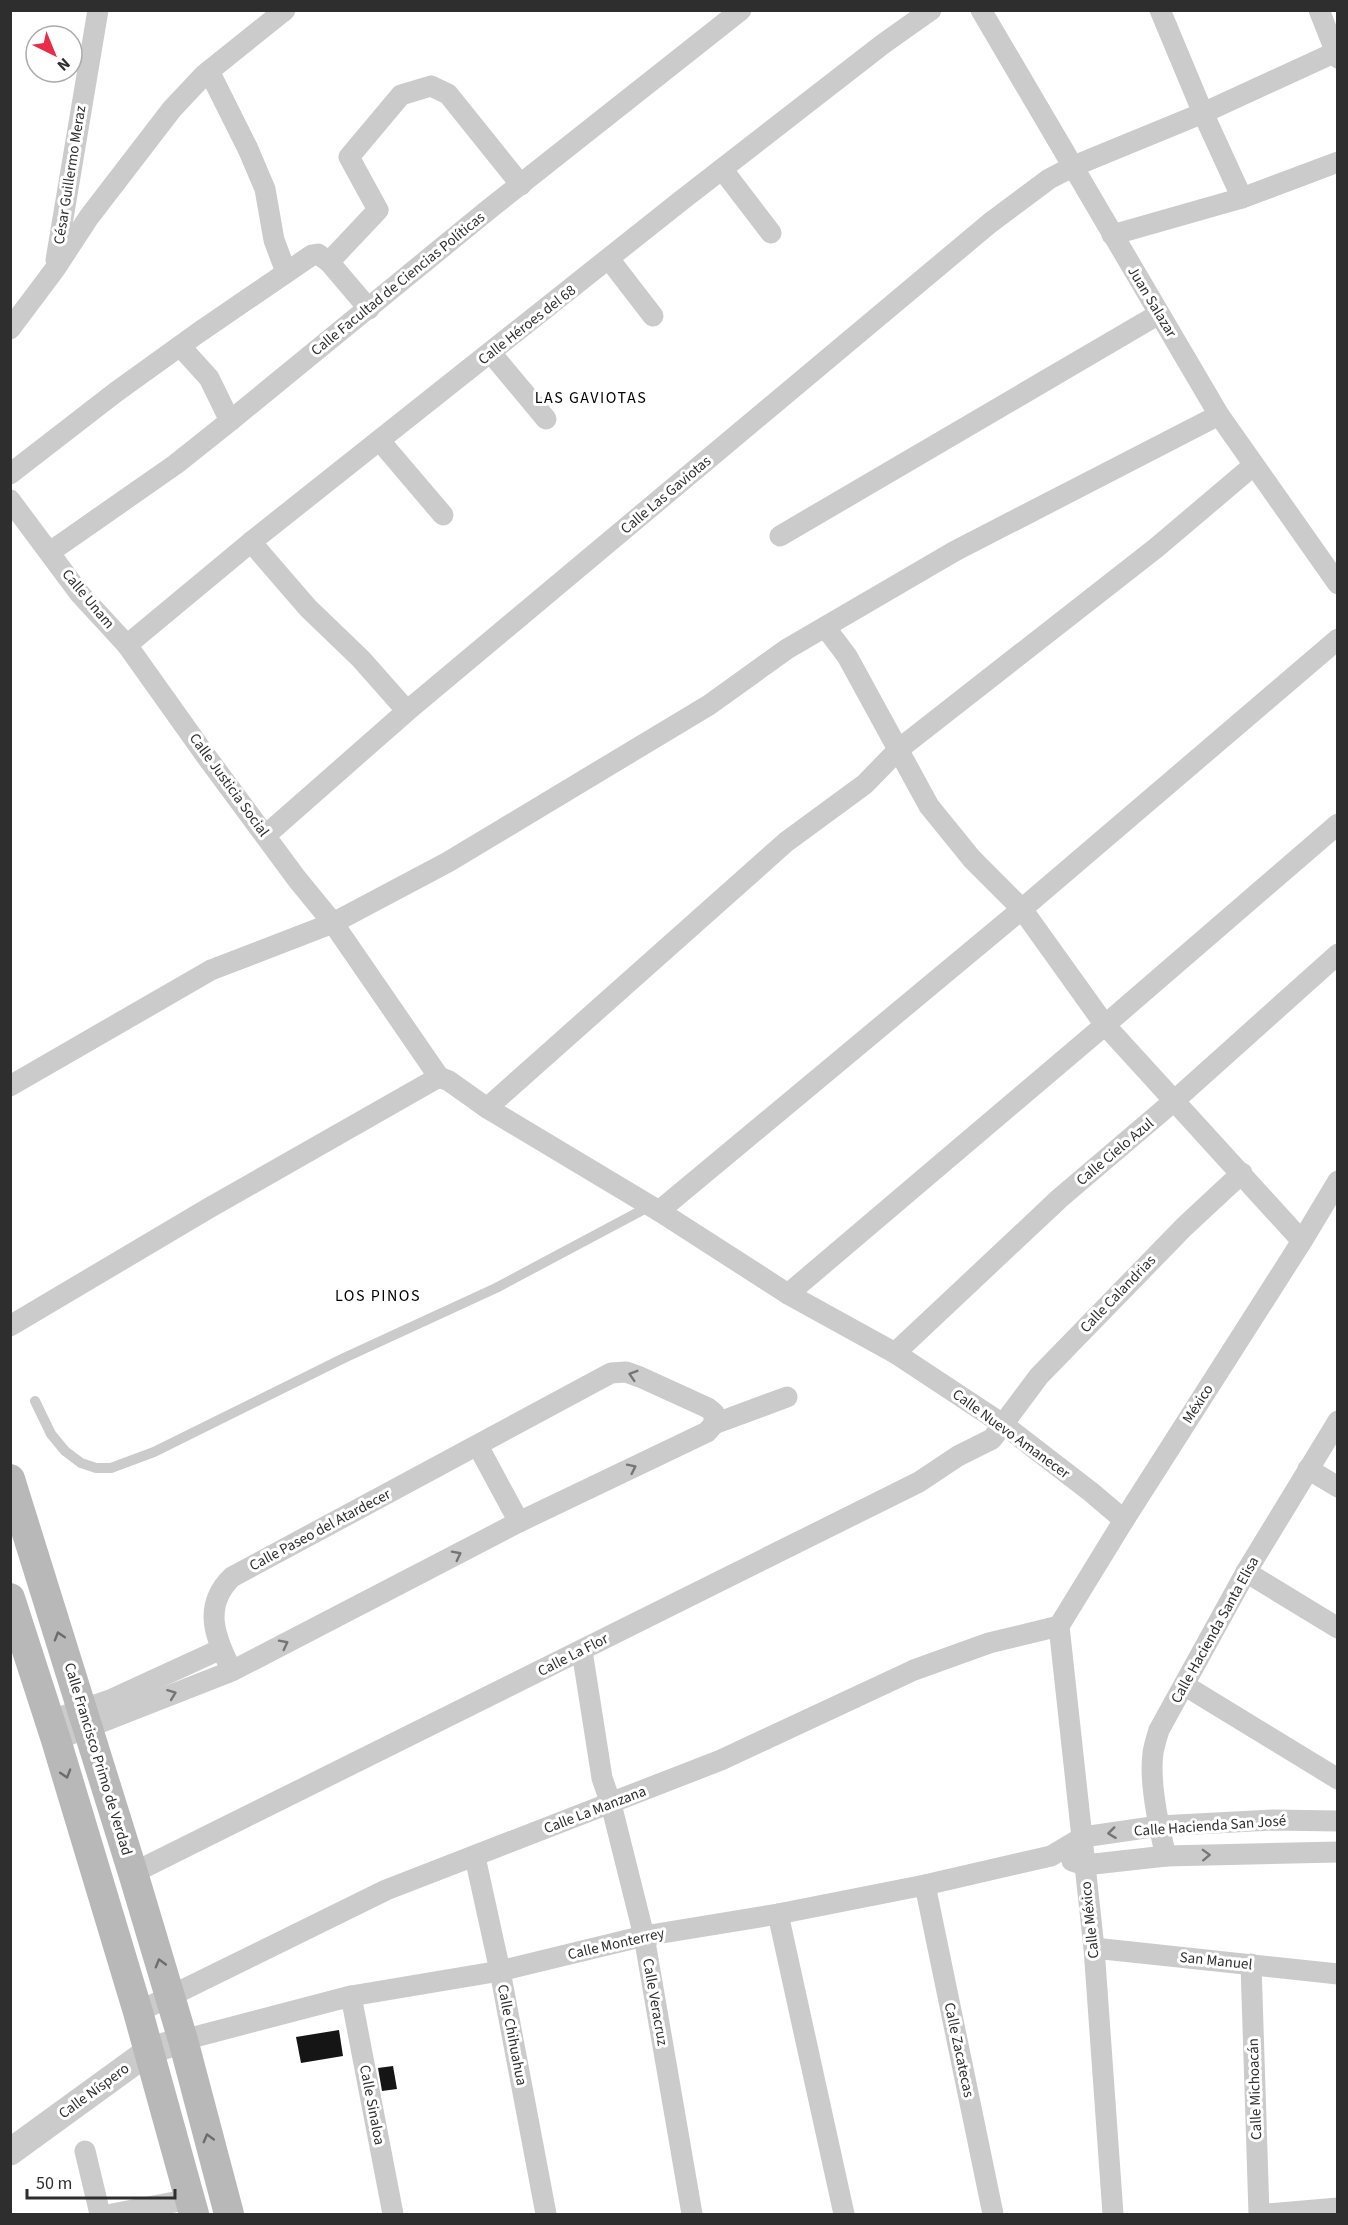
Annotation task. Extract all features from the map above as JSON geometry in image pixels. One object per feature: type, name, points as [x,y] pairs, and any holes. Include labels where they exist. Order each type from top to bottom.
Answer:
[{"type":"main road","name":"Calle Francisco Primo de Verdad","points":[[10,1479],[183,2040],[229,2214]]},
{"type":"main road","points":[[10,1598],[138,2012],[192,2207]]},
{"type":"street","name":"César Guillermo Meraz","points":[[55,269],[98,10]]},
{"type":"street","points":[[10,329],[55,269],[88,217],[172,109],[209,71],[285,10]]},
{"type":"street","name":"Calle Facultad de Ciencias Políticas","points":[[50,552],[176,464],[741,10]]},
{"type":"street","name":"Calle Héroes del 68","points":[[128,645],[251,542],[722,169],[883,44],[931,10]]},
{"type":"street","name":"Juan Salazar","points":[[981,10],[1219,415],[1334,571]]},
{"type":"street","points":[[1160,10],[1242,198]]},
{"type":"street","points":[[1319,10],[1336,54]]},
{"type":"street","name":"Calle Las Gaviotas","points":[[266,835],[407,711],[990,223],[1048,179],[1074,165],[1203,113],[1336,54]]},
{"type":"street","points":[[209,71],[248,148],[265,189],[274,240],[286,272]]},
{"type":"street","points":[[329,262],[378,210],[349,157],[401,95],[431,86],[448,94],[521,185]]},
{"type":"street","points":[[1112,235],[1242,198],[1338,162]]},
{"type":"street","points":[[722,169],[771,233]]},
{"type":"street","points":[[10,474],[180,346],[312,255],[318,254],[329,262],[369,309]]},
{"type":"street","points":[[609,259],[654,316]]},
{"type":"street","points":[[780,536],[1159,314]]},
{"type":"street","points":[[180,346],[209,378],[230,421]]},
{"type":"street","points":[[490,353],[546,419]]},
{"type":"street","points":[[10,1086],[211,970],[333,923],[448,862],[709,705],[787,649],[955,551],[1219,415]]},
{"type":"street","points":[[380,441],[442,515]]},
{"type":"street","points":[[487,1108],[786,842],[865,784],[899,749],[1155,548],[1254,465]]},
{"type":"street","name":"Calle Unam","points":[[10,500],[80,594],[128,645]]},
{"type":"street","points":[[251,542],[308,608],[362,659],[407,711]]},
{"type":"street","points":[[825,627],[847,657],[929,806],[972,859],[1022,909],[1105,1025],[1302,1241]]},
{"type":"street","points":[[654,1209],[1022,909],[1338,639]]},
{"type":"street","name":"Calle Justicia Social","points":[[128,645],[206,756],[297,879],[333,923],[439,1077]]},
{"type":"street","points":[[788,1294],[1338,824]]},
{"type":"street","name":"Calle Cielo Azul","points":[[895,1353],[1060,1198],[1174,1101],[1338,954]]},
{"type":"street","points":[[10,1326],[208,1208],[439,1077]]},
{"type":"street","name":"Calle Nuevo Amanecer","points":[[439,1077],[449,1081],[487,1108],[654,1209],[788,1294],[895,1353],[1004,1425],[1124,1520]]},
{"type":"street","name":"Calle Calandrias","points":[[1004,1425],[1047,1368],[1184,1227],[1242,1173]]},
{"type":"street","name":"México","points":[[1059,1626],[1338,1181]]},
{"type":"street","name":"Calle Paseo del Atardecer","points":[[232,1671],[220,1649],[214,1621],[214,1604],[220,1589],[232,1577],[611,1373],[626,1372],[708,1408],[714,1413],[714,1424]]},
{"type":"street","points":[[52,1731],[232,1671],[519,1522],[707,1432],[714,1424],[787,1397]]},
{"type":"street","name":"Calle Hacienda Santa Elisa","points":[[1166,1856],[1159,1826],[1153,1753],[1159,1730],[1246,1572],[1338,1420]]},
{"type":"street","name":"Calle La Flor","points":[[133,1873],[919,1482],[958,1456],[992,1439],[1004,1425]]},
{"type":"street","points":[[478,1446],[519,1522]]},
{"type":"street","points":[[1308,1469],[1338,1487]]},
{"type":"street","points":[[1246,1572],[1338,1628]]},
{"type":"street","name":"Calle La Manzana","points":[[138,2012],[386,1890],[722,1760],[914,1670],[989,1642],[1059,1626]]},
{"type":"street","name":"Calle México","points":[[1059,1626],[1094,1948],[1113,2214]]},
{"type":"street","points":[[85,1719],[110,1700],[220,1649]]},
{"type":"street","name":"Calle Veracruz","points":[[582,1651],[602,1778],[611,1804],[644,1936],[692,2214]]},
{"type":"street","points":[[1184,1685],[1338,1779]]},
{"type":"street","name":"Calle Hacienda San José","points":[[1083,1837],[1159,1826],[1273,1820],[1338,1821]]},
{"type":"street","name":"Calle Monterrey","points":[[183,2040],[351,1996],[501,1971],[644,1936],[778,1914],[925,1885],[1051,1856],[1083,1837]]},
{"type":"street","name":"Calle Hacienda San José","points":[[1084,1865],[1166,1856],[1338,1852]]},
{"type":"street","name":"Calle Monterrey","points":[[1051,1856],[1084,1865]]},
{"type":"street","name":"Calle Chihuahua","points":[[475,1857],[501,1971],[546,2214]]},
{"type":"street","name":"Calle Zacatecas","points":[[925,1885],[993,2214]]},
{"type":"street","points":[[778,1914],[844,2214]]},
{"type":"street","name":"San Manuel","points":[[1094,1948],[1338,1974]]},
{"type":"street","name":"Calle Michoacán","points":[[1251,1965],[1259,2214]]},
{"type":"street","name":"Calle Sinaloa","points":[[351,1996],[393,2214]]},
{"type":"street","name":"Calle Níspero","points":[[10,2152],[149,2051],[183,2040]]},
{"type":"street","points":[[85,2151],[100,2214]]},
{"type":"street","points":[[112,2214],[192,2207]]},
{"type":"street","points":[[1266,2214],[1338,2208]]},
{"type":"lane","points":[[35,1401],[51,1434],[65,1451],[81,1463],[96,1468],[111,1468],[154,1452],[344,1358],[496,1288],[654,1209]]},
{"type":"building","points":[[339,2030],[343,2056],[301,2063],[296,2037]]},
{"type":"building","points":[[393,2066],[397,2089],[382,2091],[378,2068]]},
{"type":"district","name":"LAS GAVIOTAS","points":[[591,398]]},
{"type":"district","name":"LOS PINOS","points":[[378,1296]]}]
